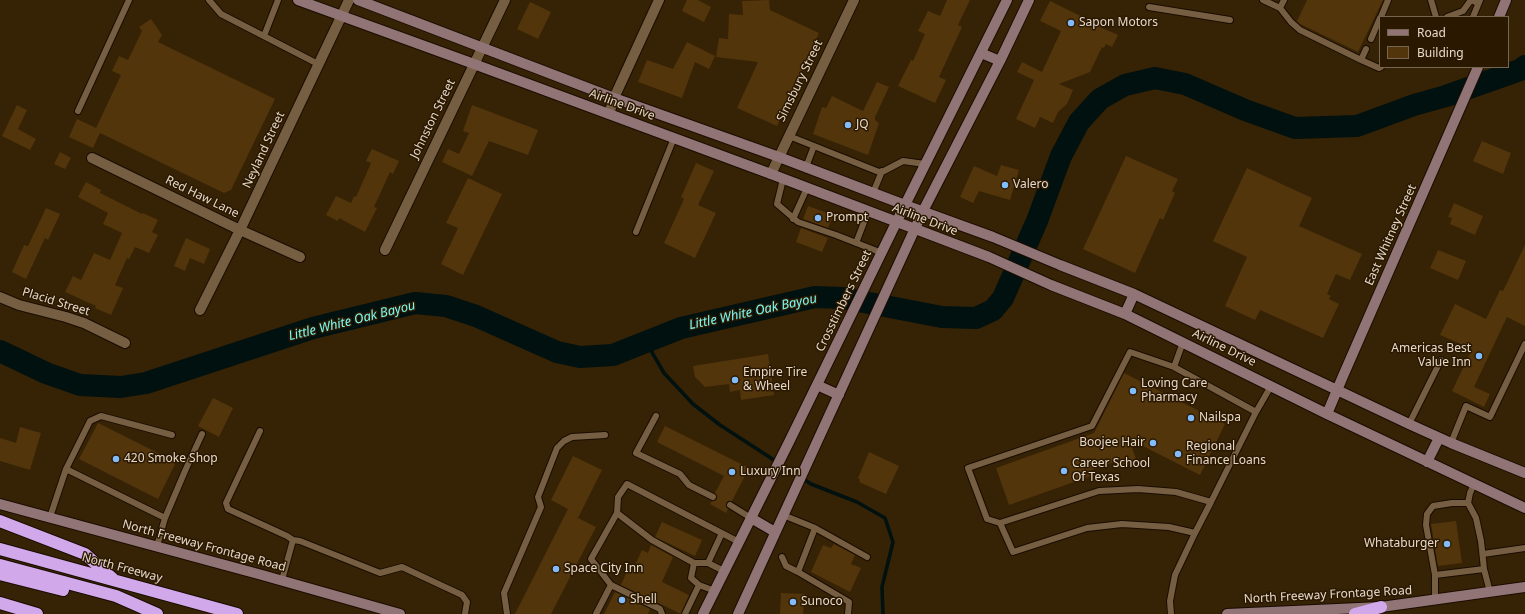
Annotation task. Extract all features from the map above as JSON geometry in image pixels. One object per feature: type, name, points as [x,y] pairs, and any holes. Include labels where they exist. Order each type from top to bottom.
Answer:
[{"type":"highway","points":[[0,521],[85,554],[116,581]]},
{"type":"highway","name":"North Freeway","points":[[0,548],[238,614]]},
{"type":"highway","points":[[0,565],[116,596],[156,614]]},
{"type":"highway","points":[[0,574],[156,614]]},
{"type":"highway","points":[[0,603],[37,614]]},
{"type":"highway","points":[[1355,614],[1381,607]]},
{"type":"main road","name":"Airline Drive","points":[[298,0],[771,174],[896,223],[989,257],[1051,286],[1125,314],[1327,414],[1525,508]]},
{"type":"main road","name":"Airline Drive","points":[[358,0],[614,98],[779,157],[993,237],[1134,294],[1439,438],[1525,473]]},
{"type":"main road","name":"Crosstimbers Street","points":[[703,614],[790,442],[896,223],[1007,0]]},
{"type":"main road","points":[[738,614],[923,211],[1030,0]]},
{"type":"main road","points":[[1499,16],[1506,0]]},
{"type":"main road","points":[[981,53],[1000,61]]},
{"type":"main road","name":"East Whitney Street","points":[[1327,414],[1478,68]]},
{"type":"main road","points":[[1125,314],[1134,294]]},
{"type":"main road","points":[[817,385],[839,395]]},
{"type":"main road","points":[[1427,462],[1439,438]]},
{"type":"main road","name":"North Freeway Frontage Road","points":[[0,504],[282,580],[400,614]]},
{"type":"main road","points":[[751,518],[775,532]]},
{"type":"main road","name":"North Freeway Frontage Road","points":[[1227,614],[1381,607],[1525,587]]},
{"type":"street","name":"Neyland Street","points":[[200,310],[240,230],[349,0]]},
{"type":"street","name":"Johnston Street","points":[[385,250],[505,0]]},
{"type":"street","points":[[609,114],[614,98],[659,0]]},
{"type":"street","name":"Simsbury Street","points":[[771,174],[854,0]]},
{"type":"street","name":"Red Haw Lane","points":[[92,158],[240,230],[300,257]]},
{"type":"street","name":"Placid Street","points":[[0,297],[19,305],[84,323],[125,343]]},
{"type":"lane","points":[[78,111],[129,0]]},
{"type":"lane","points":[[209,0],[221,14],[318,64]]},
{"type":"lane","points":[[264,36],[278,0]]},
{"type":"lane","points":[[1263,0],[1280,8],[1291,22],[1300,30],[1379,68]]},
{"type":"lane","points":[[1280,8],[1284,0]]},
{"type":"lane","points":[[1381,16],[1388,0]]},
{"type":"lane","points":[[1431,0],[1436,16]]},
{"type":"lane","points":[[1450,16],[1463,11],[1471,0],[1479,2],[1473,16]]},
{"type":"lane","points":[[1150,7],[1230,20]]},
{"type":"lane","points":[[1371,39],[1379,20]]},
{"type":"lane","points":[[1361,60],[1366,49]]},
{"type":"lane","points":[[789,136],[879,172],[903,161],[925,164]]},
{"type":"lane","points":[[636,232],[674,138]]},
{"type":"lane","points":[[806,167],[814,146]]},
{"type":"lane","points":[[873,193],[882,171]]},
{"type":"lane","points":[[783,179],[777,204],[793,219],[882,252]]},
{"type":"lane","points":[[793,219],[807,188]]},
{"type":"lane","points":[[856,243],[868,212]]},
{"type":"lane","points":[[1174,367],[1183,342]]},
{"type":"lane","points":[[1451,443],[1466,406],[1490,417],[1525,344]]},
{"type":"lane","points":[[1211,502],[1176,492],[1138,489],[1099,491],[1000,523],[987,519],[968,468],[1092,426],[1130,352],[1174,367],[1256,412]]},
{"type":"lane","points":[[1409,424],[1441,360]]},
{"type":"lane","points":[[1171,614],[1170,601],[1175,575],[1256,412],[1271,386]]},
{"type":"lane","points":[[50,517],[66,469],[90,421],[101,416],[172,435]]},
{"type":"lane","points":[[656,416],[636,453],[680,474],[689,485],[714,497]]},
{"type":"lane","points":[[260,431],[226,503],[228,509],[293,540],[300,541],[380,573],[402,567],[462,595],[467,602],[465,614]]},
{"type":"lane","points":[[158,546],[165,518],[184,471],[202,434]]},
{"type":"lane","points":[[507,614],[504,593],[541,507],[538,497],[557,448],[572,436],[605,435]]},
{"type":"lane","points":[[66,469],[165,518]]},
{"type":"lane","points":[[662,614],[660,609],[611,585],[592,559],[617,513],[618,497],[627,484],[739,542]]},
{"type":"lane","points":[[1474,484],[1468,503],[1476,518],[1483,554],[1484,569],[1490,592]]},
{"type":"lane","points":[[1435,600],[1435,575],[1426,525],[1427,514],[1433,506],[1452,503],[1468,503]]},
{"type":"lane","points":[[730,505],[751,518]]},
{"type":"lane","points":[[617,513],[652,540],[694,562],[708,563],[724,571]]},
{"type":"lane","points":[[783,515],[815,528],[867,557]]},
{"type":"lane","points":[[1000,523],[1013,552],[1087,528],[1122,524],[1169,527],[1195,533]]},
{"type":"lane","points":[[798,572],[815,528]]},
{"type":"lane","points":[[708,563],[722,533]]},
{"type":"lane","points":[[282,580],[293,540]]},
{"type":"lane","points":[[1483,554],[1525,548]]},
{"type":"lane","points":[[782,557],[786,566],[849,602],[848,614]]},
{"type":"lane","points":[[694,562],[691,578],[699,586],[715,591]]},
{"type":"lane","points":[[1435,575],[1484,569]]},
{"type":"lane","points":[[596,614],[611,585]]},
{"type":"lane","points":[[685,614],[699,586]]},
{"type":"building","points":[[687,0],[698,0],[711,7],[704,22],[682,11]]},
{"type":"building","points":[[769,0],[770,10],[819,33],[777,126],[737,108],[758,62],[716,57],[719,38],[728,39],[729,14],[743,15],[742,1]]},
{"type":"building","points":[[947,0],[970,0],[958,25],[962,27],[939,77],[946,80],[935,103],[898,86],[911,60],[913,61],[925,34],[918,31],[928,11],[940,16]]},
{"type":"building","points":[[1307,0],[1383,0],[1358,52],[1300,24],[1297,21]]},
{"type":"building","points":[[1050,1],[1118,35],[1112,47],[1106,44],[1104,48],[1102,47],[1090,72],[1059,84],[1073,90],[1067,104],[1058,112],[1053,123],[1040,117],[1035,128],[1016,119],[1034,80],[1017,72],[1022,62],[1042,72],[1061,31],[1040,21]]},
{"type":"building","points":[[530,2],[551,12],[538,39],[517,29]]},
{"type":"building","points":[[151,19],[162,35],[158,42],[275,99],[231,190],[224,193],[100,133],[93,148],[69,137],[77,119],[96,128],[121,75],[112,71],[119,56],[128,60],[142,31],[139,27]]},
{"type":"building","points":[[687,42],[715,56],[709,69],[695,62],[682,98],[638,82],[647,60],[673,69]]},
{"type":"building","name":"JQ","points":[[877,82],[889,87],[875,117],[875,120],[879,123],[868,155],[813,134],[822,107],[826,108],[832,96],[863,111]]},
{"type":"building","points":[[17,105],[27,110],[18,129],[36,139],[30,150],[2,136]]},
{"type":"building","points":[[472,105],[538,130],[528,155],[489,141],[472,176],[442,162],[448,149],[459,154],[469,133],[463,131]]},
{"type":"building","points":[[1482,141],[1511,153],[1503,174],[1473,161]]},
{"type":"building","points":[[372,149],[399,161],[393,174],[390,172],[374,207],[377,208],[365,232],[339,218],[338,221],[326,215],[336,196],[351,203],[354,196],[356,197],[371,163],[366,161]]},
{"type":"building","points":[[60,152],[71,158],[65,169],[54,164]]},
{"type":"building","points":[[1126,156],[1178,179],[1172,191],[1175,193],[1163,220],[1160,218],[1135,273],[1083,249]]},
{"type":"building","points":[[696,163],[714,171],[698,205],[716,213],[695,258],[664,243],[684,199],[681,197]]},
{"type":"building","points":[[1001,165],[1019,170],[1010,200],[979,191],[973,203],[960,197],[974,166],[997,176]]},
{"type":"building","points":[[1247,168],[1312,198],[1299,226],[1362,254],[1350,280],[1336,274],[1327,294],[1331,296],[1329,299],[1339,304],[1323,338],[1260,310],[1255,320],[1225,306],[1247,257],[1213,241]]},
{"type":"building","points":[[468,178],[502,194],[463,275],[441,264],[458,228],[446,223]]},
{"type":"building","points":[[86,182],[101,190],[100,193],[142,214],[143,213],[158,220],[152,232],[158,235],[149,253],[135,247],[129,259],[127,258],[115,285],[123,288],[111,315],[95,308],[96,306],[65,292],[73,276],[81,280],[94,253],[110,260],[122,233],[103,224],[108,213],[78,197]]},
{"type":"building","points":[[1454,203],[1483,216],[1475,235],[1450,224],[1452,218],[1448,217]]},
{"type":"building","name":"Prompt","points":[[808,206],[833,215],[828,228],[803,219]]},
{"type":"building","points":[[46,208],[60,214],[48,240],[45,238],[26,279],[12,272],[24,245],[28,246]]},
{"type":"building","name":"Prompt","points":[[801,228],[828,238],[822,252],[796,242]]},
{"type":"building","points":[[186,238],[210,249],[204,264],[190,258],[185,271],[174,266]]},
{"type":"building","points":[[1525,245],[1525,326],[1507,317],[1474,387],[1490,394],[1484,407],[1452,391],[1472,349],[1440,335],[1455,304],[1486,319],[1500,290],[1503,291]]},
{"type":"building","points":[[1438,250],[1466,261],[1458,280],[1430,268]]},
{"type":"building","name":"Empire Tire & Wheel","points":[[768,354],[774,395],[741,400],[740,390],[730,392],[729,384],[705,387],[695,377],[693,366]]},
{"type":"building","points":[[1124,373],[1225,424],[1200,475],[1129,439],[1137,462],[1119,468],[1117,461],[1089,471],[1091,476],[1009,505],[996,468],[1094,433]]},
{"type":"building","points":[[213,398],[233,408],[219,437],[198,426]]},
{"type":"building","points":[[98,423],[176,462],[158,499],[79,459]]},
{"type":"building","name":"Luxury Inn","points":[[665,426],[749,468],[732,501],[728,501],[726,503],[726,507],[728,509],[726,513],[710,504],[712,501],[717,499],[715,493],[724,476],[657,442]]},
{"type":"building","points":[[20,427],[41,433],[30,470],[0,461],[0,438],[16,443]]},
{"type":"building","points":[[869,452],[899,466],[886,494],[859,482],[860,480],[858,478]]},
{"type":"building","name":"Space City Inn","points":[[573,456],[602,470],[578,518],[596,527],[551,614],[515,614],[568,509],[551,500]]},
{"type":"building","name":"Whataburger","points":[[1456,521],[1462,563],[1438,566],[1431,524]]},
{"type":"building","points":[[662,522],[702,540],[695,556],[655,537]]},
{"type":"building","points":[[834,544],[855,555],[851,564],[861,568],[850,592],[811,572],[823,545],[831,548]]},
{"type":"building","points":[[651,545],[673,557],[662,582],[689,595],[681,614],[621,585],[627,571],[631,573],[642,550],[648,553]]},
{"type":"building","name":"Shell","points":[[615,592],[650,609],[648,614],[604,614]]},
{"type":"building","name":"Sunoco","points":[[781,593],[805,594],[803,614],[780,614]]},
{"type":"waterway","name":"Little White Oak Bayou","points":[[0,351],[46,373],[80,385],[121,387],[146,383],[313,328],[415,303],[446,306],[476,316],[557,352],[580,357],[613,355],[681,328],[815,297],[843,298],[942,317],[976,318],[993,310],[1003,298],[1037,221],[1061,156],[1079,122],[1100,99],[1125,85],[1155,78],[1185,84],[1245,110],[1295,128],[1357,126],[1414,105],[1446,96],[1520,70],[1525,66]]},
{"type":"waterway","points":[[646,342],[664,373],[693,404],[720,425],[811,484],[857,502],[885,518],[893,542],[882,587],[883,614]]},
{"type":"place","name":"Sapon Motors","points":[[1071,23]]},
{"type":"place","name":"JQ","points":[[848,125]]},
{"type":"place","name":"Valero","points":[[1005,185]]},
{"type":"place","name":"Prompt","points":[[818,218]]},
{"type":"place","name":"Americas Best Value Inn","points":[[1479,356]]},
{"type":"place","name":"Empire Tire & Wheel","points":[[735,380]]},
{"type":"place","name":"Loving Care Pharmacy","points":[[1133,391]]},
{"type":"place","name":"Nailspa","points":[[1191,418]]},
{"type":"place","name":"Boojee Hair","points":[[1153,443]]},
{"type":"place","name":"Regional Finance Loans","points":[[1178,454]]},
{"type":"place","name":"420 Smoke Shop","points":[[116,459]]},
{"type":"place","name":"Career School Of Texas","points":[[1064,471]]},
{"type":"place","name":"Luxury Inn","points":[[732,472]]},
{"type":"place","name":"Whataburger","points":[[1447,544]]},
{"type":"place","name":"Space City Inn","points":[[556,569]]},
{"type":"place","name":"Shell","points":[[622,600]]},
{"type":"place","name":"Sunoco","points":[[793,602]]}]
